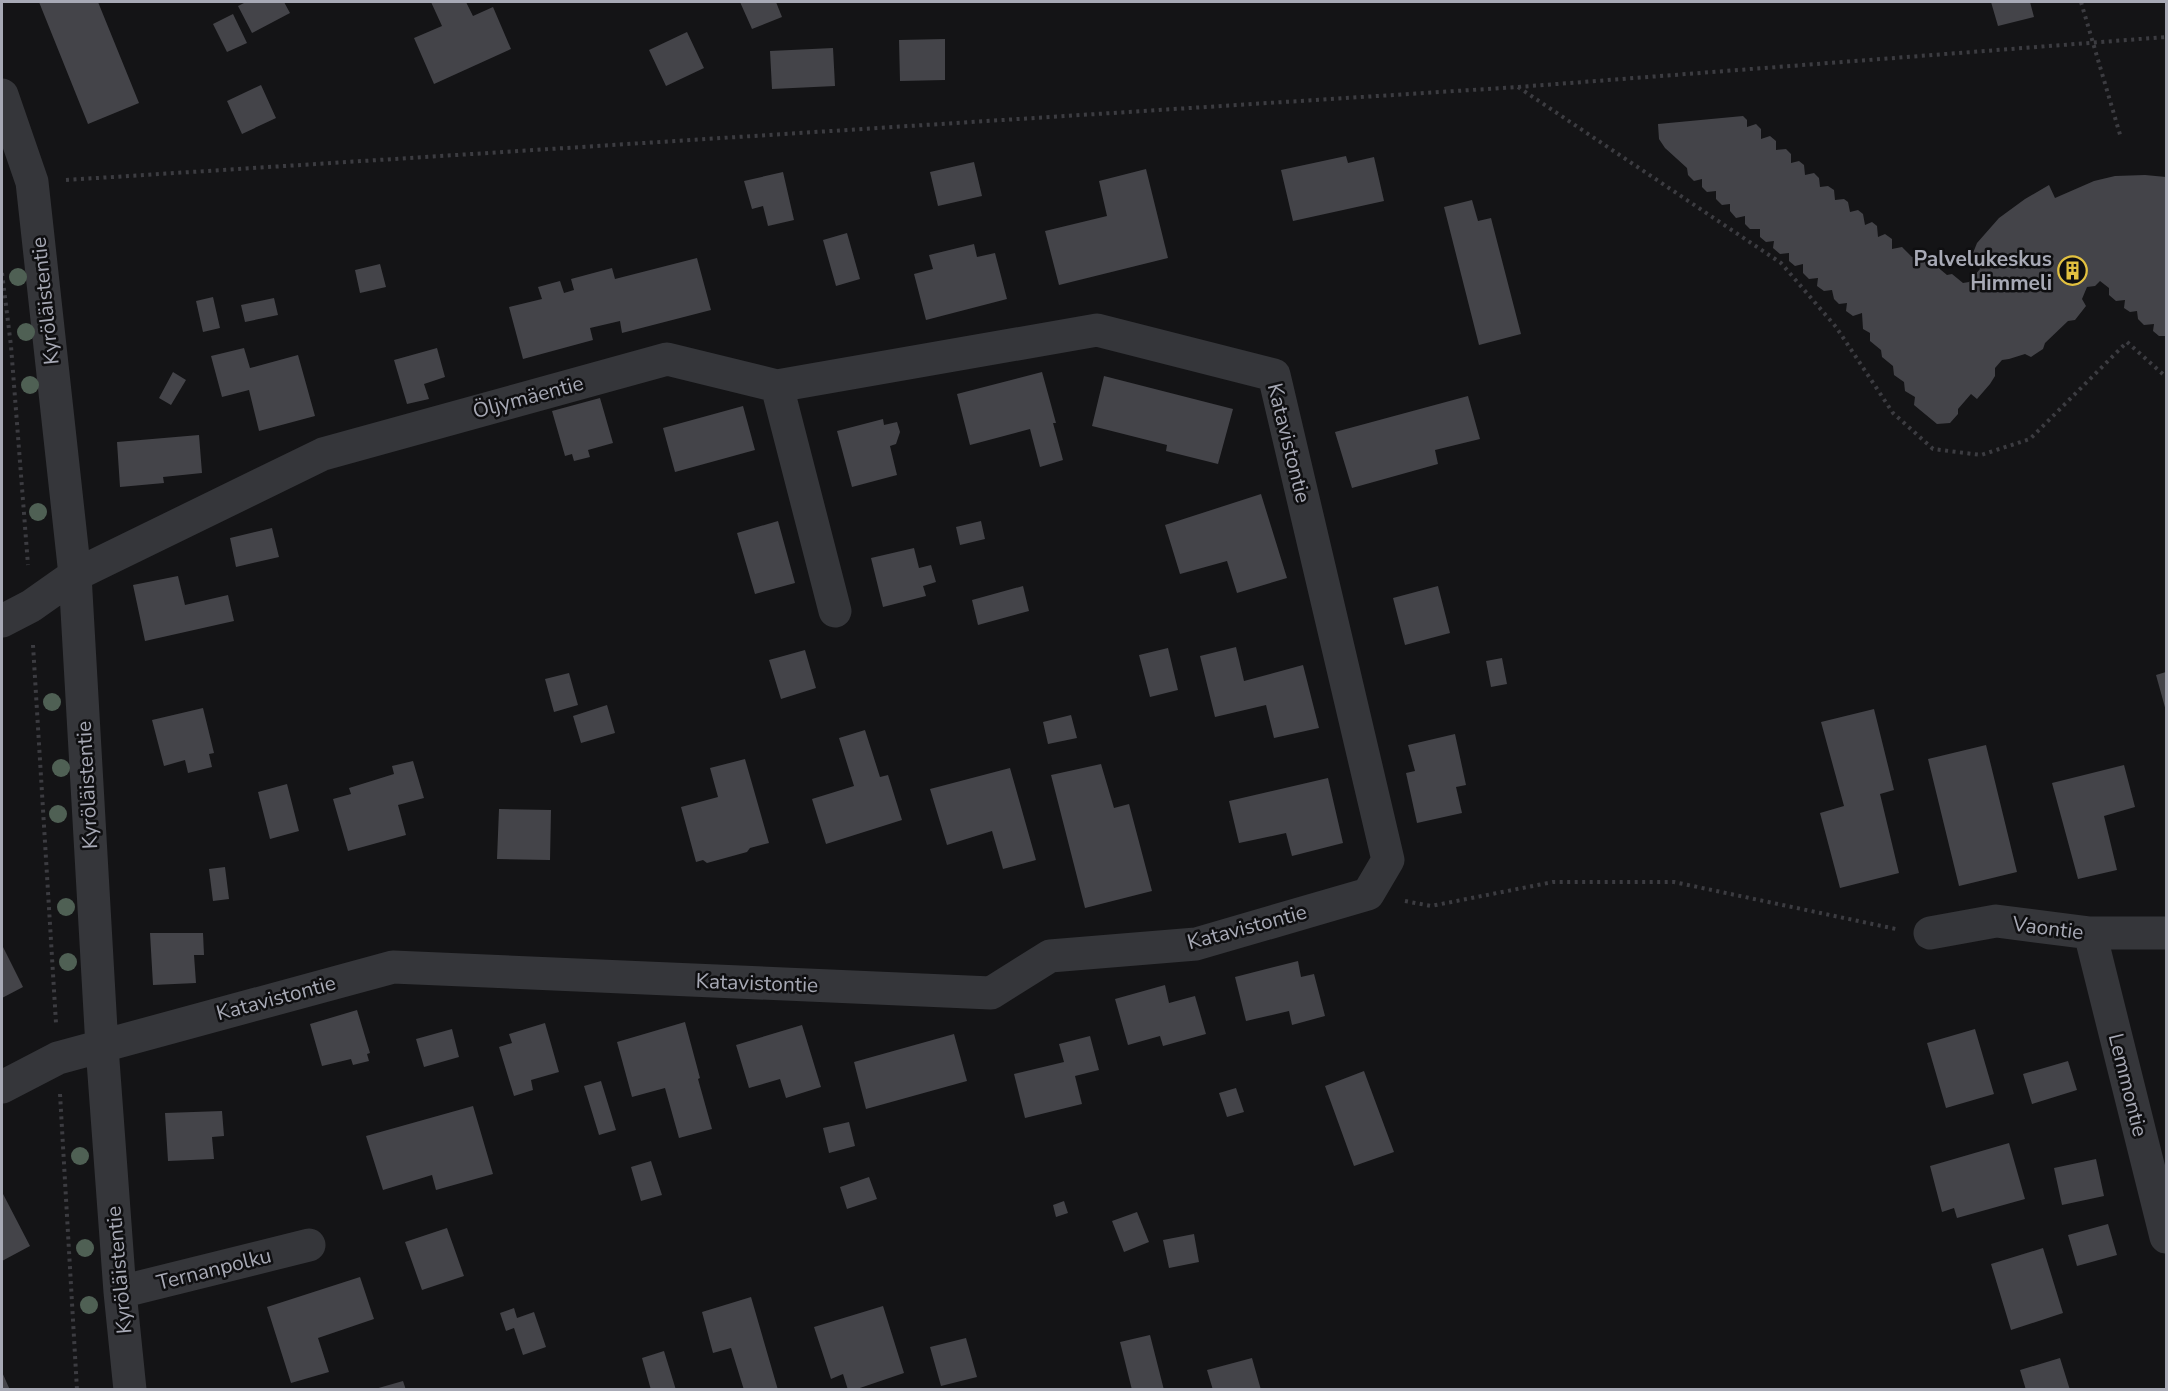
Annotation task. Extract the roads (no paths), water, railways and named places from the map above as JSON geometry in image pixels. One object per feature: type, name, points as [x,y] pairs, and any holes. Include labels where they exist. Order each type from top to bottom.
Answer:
[{"type":"street","name":"Kyröläistentie","points":[[2,95],[32,182],[75,575],[102,1047],[120,1292],[130,1389]]},
{"type":"street","name":"Katavistontie","points":[[2,1087],[58,1058],[393,967],[991,993],[1050,956],[1196,944],[1368,894],[1388,860],[1274,375],[1097,330],[777,386]]},
{"type":"street","name":"Öljymäentie","points":[[2,621],[31,606],[75,575],[323,454],[667,359],[777,386]]},
{"type":"street","points":[[777,386],[835,611]]},
{"type":"street","name":"Vaontie","points":[[1930,933],[1996,921],[2090,933],[2166,933]]},
{"type":"street","name":"Lemmontie","points":[[2090,933],[2166,1237]]},
{"type":"street","name":"Ternanpolku","points":[[120,1292],[309,1245]]},
{"type":"place","name":"Palvelukeskus Himmeli","points":[[2073,271]]}]
